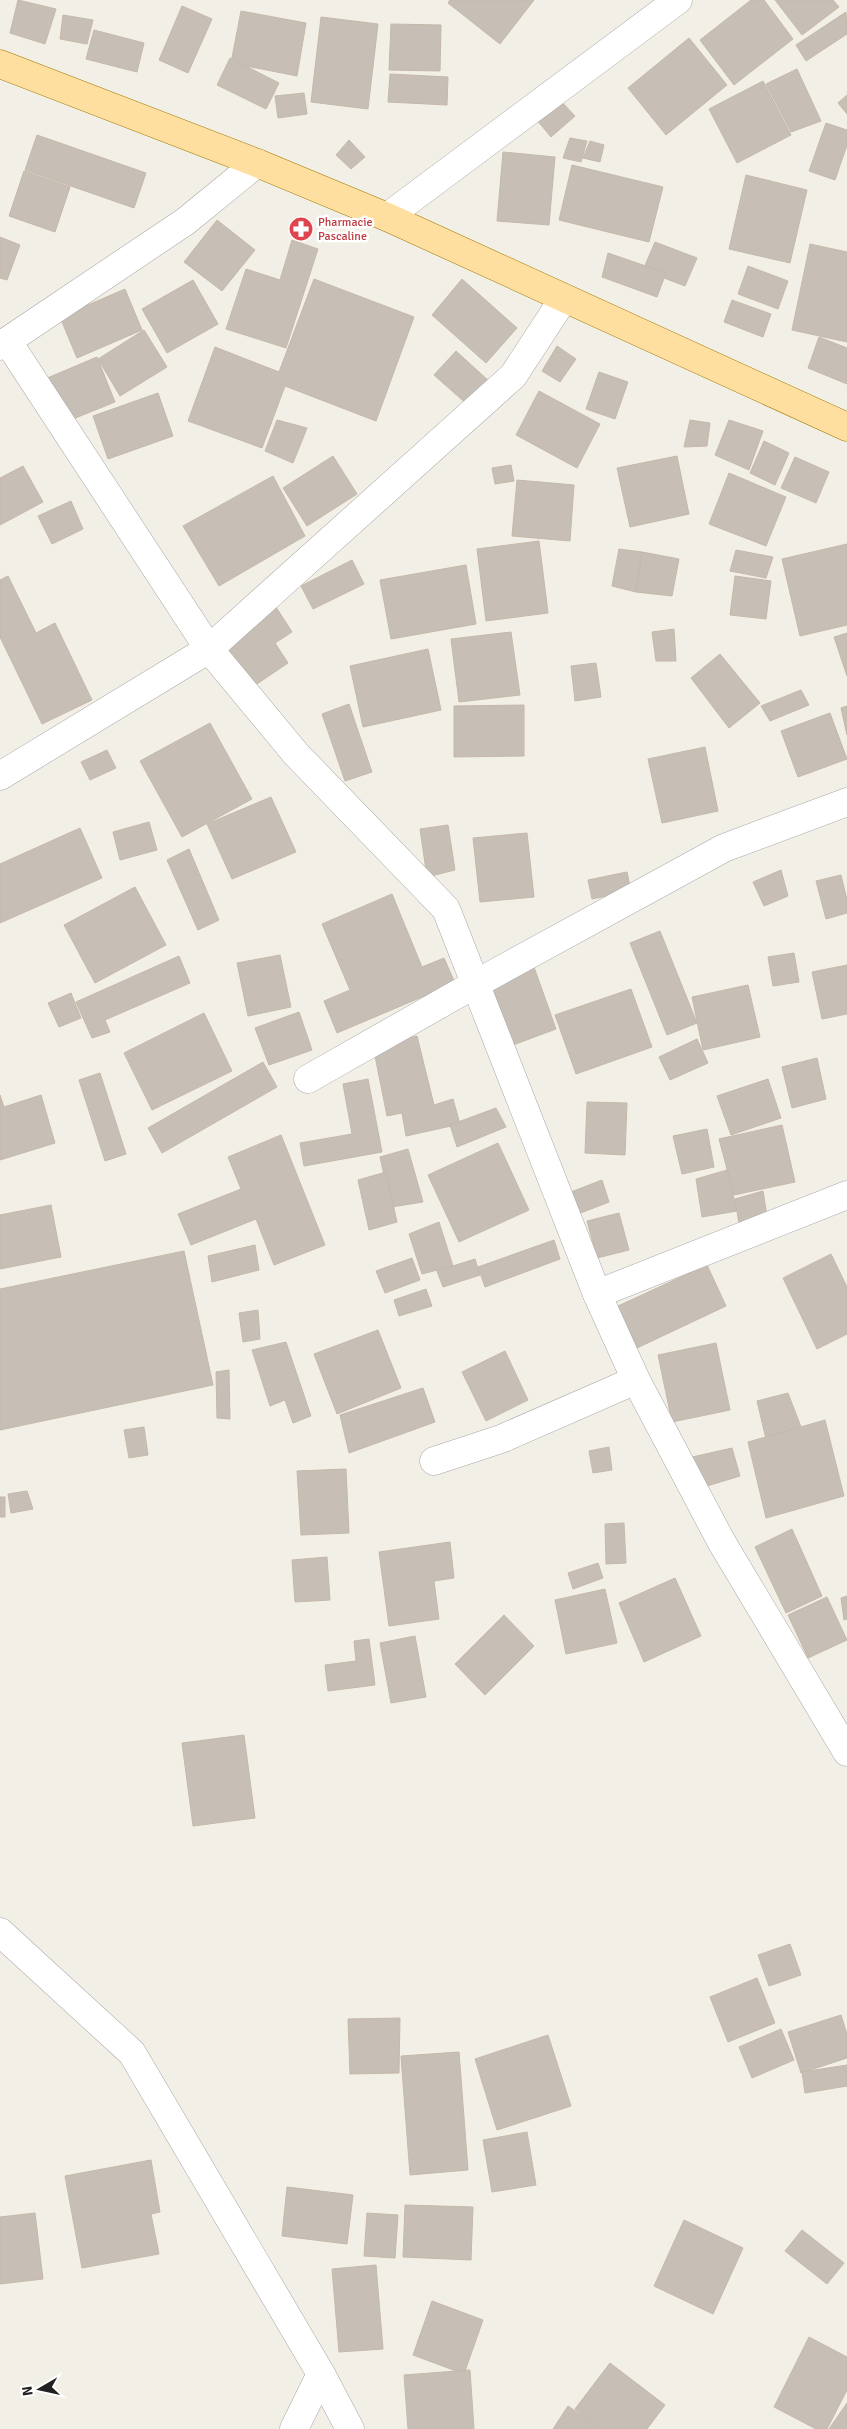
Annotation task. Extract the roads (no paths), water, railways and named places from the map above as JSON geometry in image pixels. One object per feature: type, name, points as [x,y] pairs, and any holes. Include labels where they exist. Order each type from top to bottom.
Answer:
[{"type":"main road","points":[[0,64],[258,163],[387,217],[847,427]]},
{"type":"street","points":[[387,217],[678,0]]},
{"type":"street","points":[[258,163],[186,221],[4,344],[209,648],[296,754],[446,909],[477,983],[597,1294],[636,1380],[721,1541],[844,1741]]},
{"type":"street","points":[[0,776],[209,648],[513,376],[564,298]]},
{"type":"street","points":[[308,1079],[477,983],[724,848],[847,802]]},
{"type":"street","points":[[597,1294],[847,1194]]},
{"type":"street","points":[[434,1461],[502,1440],[636,1380]]},
{"type":"street","points":[[0,1932],[132,2053],[321,2374],[350,2429]]},
{"type":"street","points":[[294,2429],[321,2374]]},
{"type":"place","name":"Pharmacie Pascaline","points":[[301,229]]}]
